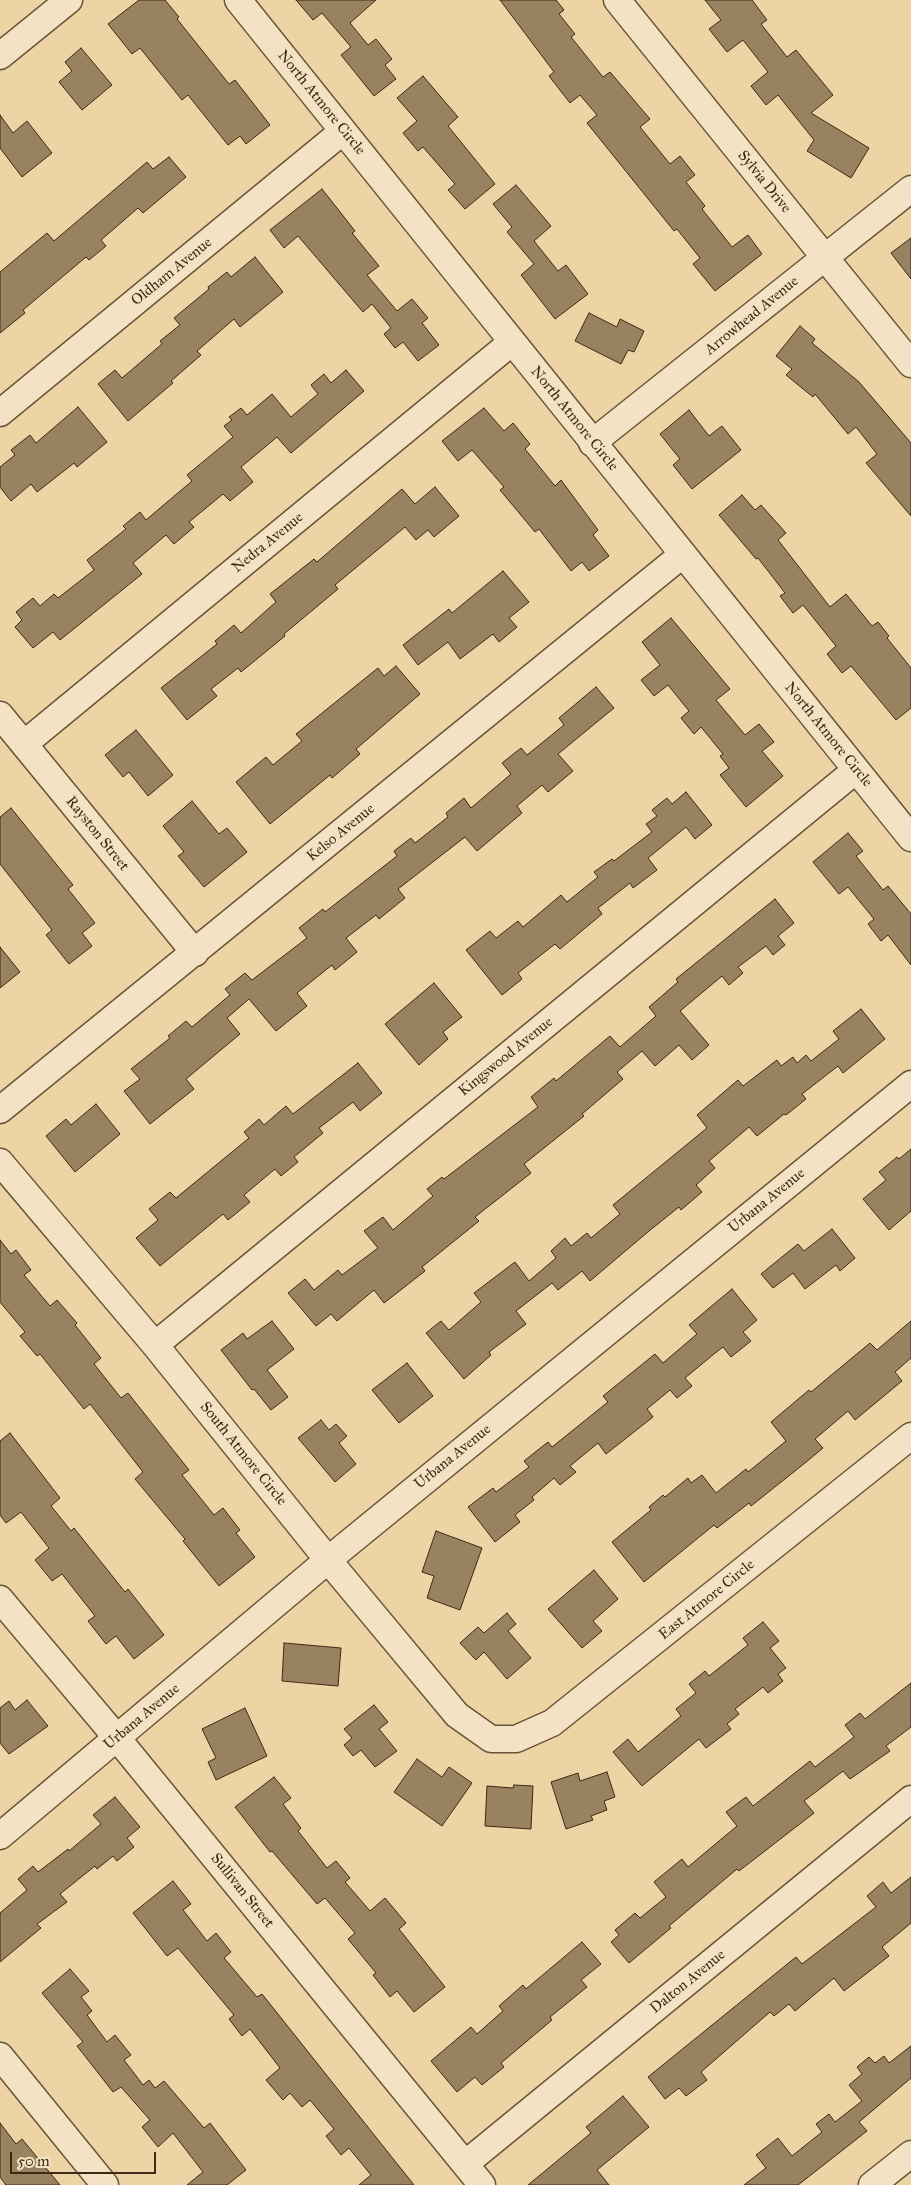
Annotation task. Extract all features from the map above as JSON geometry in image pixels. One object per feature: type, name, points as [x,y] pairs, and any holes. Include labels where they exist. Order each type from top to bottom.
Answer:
[{"type":"street","points":[[0,56],[69,0]]},
{"type":"street","name":"North Atmore Circle","points":[[238,0],[911,838]]},
{"type":"street","name":"Sylvia Drive","points":[[617,0],[911,364]]},
{"type":"street","name":"Oldham Avenue","points":[[0,413],[343,132]]},
{"type":"street","name":"Arrowhead Avenue","points":[[592,443],[911,189]]},
{"type":"street","name":"Nedra Avenue","points":[[24,744],[512,342]]},
{"type":"street","name":"Kelso Avenue","points":[[0,1110],[682,555]]},
{"type":"street","name":"Rayston Street","points":[[0,715],[195,953]]},
{"type":"street","name":"Kingswood Avenue","points":[[155,1344],[856,770]]},
{"type":"street","name":"Urbana Avenue","points":[[0,1836],[328,1560],[911,1084]]},
{"type":"street","name":"South Atmore Circle","points":[[0,1162],[155,1344],[328,1560],[457,1715],[491,1739]]},
{"type":"street","name":"East Atmore Circle","points":[[491,1739],[516,1739],[552,1723],[911,1436]]},
{"type":"street","name":"Sullivan Street","points":[[0,1599],[117,1738],[482,2185]]},
{"type":"street","name":"Dalton Avenue","points":[[465,2164],[911,1799]]},
{"type":"street","points":[[0,2056],[105,2185]]},
{"type":"street","points":[[872,2185],[911,2154]]},
{"type":"building","points":[[139,0],[165,0],[179,17],[177,19],[229,84],[235,80],[270,125],[246,144],[240,136],[228,145],[188,95],[182,100],[140,48],[132,54],[108,24]]},
{"type":"building","points":[[296,0],[376,0],[350,23],[368,45],[376,39],[392,59],[385,65],[396,79],[374,96],[341,55],[351,47],[322,13],[313,20]]},
{"type":"building","points":[[500,0],[556,0],[564,10],[559,14],[575,34],[571,37],[603,77],[610,72],[650,119],[640,127],[670,164],[680,156],[695,175],[686,182],[705,206],[702,209],[732,247],[748,235],[762,254],[715,291],[693,264],[700,258],[677,229],[674,231],[587,123],[597,115],[580,95],[570,103],[549,76],[554,72]]},
{"type":"building","points":[[705,0],[752,0],[767,20],[761,24],[787,57],[796,50],[833,95],[811,113],[869,148],[851,178],[807,151],[814,140],[778,95],[766,105],[751,86],[768,72],[743,40],[727,52],[709,29],[721,20]]},
{"type":"building","points":[[81,48],[112,85],[82,110],[59,82],[72,71],[65,62]]},
{"type":"building","points":[[423,76],[458,117],[448,126],[495,184],[465,209],[448,190],[455,184],[423,147],[418,151],[403,133],[417,121],[397,98]]},
{"type":"building","points":[[0,115],[13,133],[27,121],[52,153],[22,177],[0,148]]},
{"type":"building","points":[[169,157],[186,177],[143,213],[138,208],[101,240],[106,246],[89,260],[86,257],[23,310],[25,313],[0,333],[0,272],[47,233],[54,241],[147,162],[153,169]]},
{"type":"building","points":[[516,185],[551,226],[534,241],[558,271],[566,265],[588,294],[555,319],[521,275],[534,264],[507,232],[512,227],[493,204]]},
{"type":"building","points":[[322,189],[355,231],[352,233],[379,266],[367,275],[397,311],[412,299],[428,318],[422,323],[439,345],[418,361],[403,342],[395,348],[384,334],[391,328],[372,304],[363,312],[298,236],[284,248],[270,230]]},
{"type":"building","points":[[911,238],[911,279],[891,253]]},
{"type":"building","points":[[255,257],[283,292],[240,327],[234,319],[197,351],[201,355],[171,381],[173,383],[128,421],[98,384],[115,370],[122,378],[162,344],[160,341],[180,325],[174,318],[209,289],[208,287],[227,272],[231,277]]},
{"type":"building","points":[[589,313],[617,327],[620,319],[644,331],[634,352],[628,350],[621,364],[575,341]]},
{"type":"building","points":[[800,326],[815,339],[812,343],[859,382],[911,443],[911,516],[866,463],[877,454],[856,427],[848,434],[815,394],[813,397],[786,375],[792,369],[776,356]]},
{"type":"building","points":[[346,370],[364,391],[291,453],[277,437],[241,467],[253,482],[230,501],[223,494],[189,522],[194,527],[174,544],[166,535],[133,563],[142,574],[60,640],[53,632],[33,648],[15,627],[22,620],[16,612],[33,598],[40,606],[54,594],[58,598],[94,570],[87,560],[126,529],[123,526],[140,512],[146,520],[192,481],[187,475],[233,437],[224,426],[232,420],[229,417],[241,408],[247,415],[272,394],[291,417],[318,394],[311,385],[324,374],[331,383]]},
{"type":"building","points":[[78,407],[107,442],[77,467],[74,463],[37,492],[31,484],[11,501],[0,487],[0,467],[15,455],[11,450],[30,435],[36,443]]},
{"type":"building","points":[[484,408],[504,431],[513,423],[530,444],[525,449],[555,486],[561,480],[598,530],[593,535],[609,556],[589,571],[582,562],[571,571],[539,529],[535,532],[500,490],[504,487],[472,450],[458,461],[442,441]]},
{"type":"building","points":[[689,410],[709,436],[722,426],[741,450],[692,489],[673,465],[680,459],[660,434]]},
{"type":"building","points":[[435,487],[459,516],[434,537],[428,530],[416,540],[405,527],[335,585],[338,589],[284,634],[285,636],[241,672],[238,668],[211,689],[217,696],[187,720],[161,688],[217,644],[215,641],[234,625],[241,633],[276,602],[270,594],[314,559],[317,562],[402,489],[415,504]]},
{"type":"building","points":[[742,495],[755,510],[761,505],[786,533],[778,540],[830,607],[846,594],[872,626],[878,622],[889,636],[887,638],[911,668],[911,708],[896,720],[851,666],[842,673],[827,654],[836,646],[803,605],[793,613],[780,596],[785,593],[758,558],[756,559],[719,515]]},
{"type":"building","points":[[503,571],[529,602],[509,618],[517,627],[499,642],[493,634],[460,659],[448,642],[418,665],[403,645],[449,609],[452,613]]},
{"type":"building","points":[[671,618],[730,689],[716,700],[745,735],[759,724],[774,742],[762,751],[783,776],[746,807],[720,775],[729,768],[720,756],[723,754],[701,727],[694,734],[681,718],[689,711],[668,685],[654,696],[641,680],[660,665],[642,642]]},
{"type":"building","points":[[396,666],[420,694],[356,749],[360,754],[332,778],[330,775],[270,824],[236,782],[266,757],[273,765],[302,741],[296,734],[378,668],[384,676]]},
{"type":"building","points":[[596,687],[614,708],[558,754],[573,771],[548,792],[542,785],[517,806],[522,813],[477,851],[465,837],[398,889],[405,898],[379,919],[376,915],[346,938],[357,952],[335,970],[332,965],[297,993],[307,1006],[276,1031],[249,999],[227,1018],[240,1034],[186,1079],[194,1089],[150,1124],[124,1091],[140,1079],[131,1069],[170,1038],[168,1036],[186,1021],[192,1027],[230,995],[225,989],[245,973],[252,980],[307,938],[299,928],[323,909],[325,912],[397,856],[394,851],[411,838],[415,843],[448,817],[446,813],[464,798],[471,808],[511,774],[502,763],[521,748],[527,755],[564,725],[559,718]]},
{"type":"building","points":[[136,730],[173,775],[148,796],[129,772],[123,777],[105,755]]},
{"type":"building","points":[[686,792],[712,825],[695,839],[686,827],[648,858],[657,870],[633,888],[630,883],[598,908],[602,914],[560,949],[555,944],[518,973],[522,979],[502,995],[466,950],[490,931],[496,938],[518,921],[523,927],[561,895],[567,902],[598,877],[594,872],[612,859],[614,861],[652,832],[646,824],[657,816],[652,810],[667,798],[672,804]]},
{"type":"building","points":[[192,801],[219,834],[227,828],[247,852],[204,887],[178,856],[184,852],[163,826]]},
{"type":"building","points":[[11,808],[73,885],[68,889],[95,923],[82,933],[92,946],[69,964],[46,935],[52,930],[0,864],[0,817]]},
{"type":"building","points":[[848,833],[863,851],[856,856],[883,890],[888,886],[911,914],[911,965],[888,935],[881,941],[868,924],[874,919],[848,887],[839,894],[813,862]]},
{"type":"building","points":[[775,899],[794,923],[778,936],[785,945],[773,955],[766,946],[738,967],[743,973],[729,985],[722,976],[680,1011],[709,1045],[692,1060],[679,1045],[655,1066],[642,1051],[617,1072],[623,1079],[582,1114],[584,1116],[524,1164],[531,1173],[475,1217],[479,1221],[422,1267],[425,1271],[384,1303],[374,1290],[337,1321],[331,1314],[316,1326],[288,1293],[305,1279],[314,1290],[338,1270],[342,1275],[378,1248],[364,1231],[383,1217],[393,1230],[433,1196],[427,1189],[442,1177],[444,1179],[538,1107],[531,1097],[554,1078],[556,1081],[610,1036],[620,1047],[656,1016],[649,1007],[678,982],[676,979]]},
{"type":"building","points":[[0,947],[20,972],[0,988]]},
{"type":"building","points":[[434,983],[462,1017],[443,1032],[448,1039],[419,1065],[385,1024]]},
{"type":"building","points":[[861,1009],[885,1039],[843,1073],[838,1066],[802,1094],[806,1099],[757,1136],[749,1127],[709,1161],[715,1168],[696,1185],[702,1192],[681,1210],[679,1207],[590,1281],[582,1271],[558,1290],[552,1283],[516,1311],[526,1324],[489,1352],[491,1355],[464,1379],[426,1333],[441,1321],[449,1330],[481,1302],[474,1293],[515,1262],[529,1281],[556,1258],[551,1251],[565,1238],[571,1246],[587,1233],[591,1238],[620,1214],[613,1205],[707,1128],[697,1115],[738,1080],[743,1086],[777,1060],[781,1066],[793,1057],[797,1063],[806,1055],[811,1061],[839,1039],[833,1031]]},
{"type":"building","points":[[358,1063],[382,1093],[360,1111],[353,1102],[319,1128],[323,1133],[294,1157],[298,1162],[281,1176],[275,1169],[244,1195],[250,1202],[228,1220],[223,1214],[160,1266],[136,1238],[158,1220],[149,1209],[170,1192],[176,1198],[249,1138],[244,1132],[259,1119],[264,1125],[286,1106],[293,1114]]},
{"type":"building","points":[[96,1104],[120,1134],[75,1172],[46,1136],[66,1119],[71,1125]]},
{"type":"building","points":[[911,1149],[911,1211],[889,1230],[863,1199],[886,1180],[879,1172],[897,1157],[899,1159]]},
{"type":"building","points":[[832,1229],[855,1258],[840,1271],[836,1265],[805,1289],[793,1273],[773,1288],[761,1274],[798,1244],[804,1251]]},
{"type":"building","points":[[0,1240],[11,1254],[16,1250],[31,1270],[24,1275],[50,1306],[57,1300],[77,1323],[75,1325],[101,1358],[94,1364],[121,1398],[128,1393],[189,1470],[182,1475],[214,1515],[223,1508],[240,1530],[236,1533],[255,1557],[219,1586],[183,1541],[185,1539],[135,1479],[143,1472],[90,1404],[84,1409],[40,1354],[37,1356],[20,1336],[25,1332],[0,1302]]},
{"type":"building","points":[[732,1289],[757,1320],[743,1332],[751,1341],[731,1357],[723,1347],[714,1354],[685,1378],[692,1386],[677,1398],[670,1390],[647,1409],[653,1417],[606,1454],[598,1443],[570,1466],[576,1472],[560,1485],[554,1478],[532,1497],[534,1500],[515,1515],[520,1522],[495,1542],[468,1507],[493,1488],[496,1492],[529,1467],[524,1461],[548,1442],[552,1447],[608,1402],[603,1396],[655,1354],[663,1363],[697,1334],[689,1325]]},
{"type":"building","points":[[272,1321],[294,1349],[267,1370],[288,1397],[271,1410],[254,1389],[252,1390],[221,1350],[243,1333],[247,1339]]},
{"type":"building","points":[[911,1321],[911,1358],[895,1372],[902,1381],[855,1420],[848,1411],[815,1439],[823,1448],[751,1506],[749,1503],[717,1528],[714,1525],[644,1582],[612,1542],[651,1510],[649,1507],[663,1495],[665,1497],[688,1478],[691,1483],[702,1475],[716,1493],[746,1469],[748,1472],[786,1441],[771,1422],[809,1390],[811,1392],[870,1343],[877,1350]]},
{"type":"building","points":[[407,1363],[433,1396],[399,1423],[372,1390]]},
{"type":"building","points":[[321,1420],[329,1430],[336,1424],[347,1436],[339,1443],[356,1464],[335,1482],[298,1438]]},
{"type":"building","points":[[10,1433],[60,1498],[51,1506],[71,1531],[74,1528],[125,1592],[128,1589],[164,1635],[134,1659],[116,1636],[106,1644],[88,1621],[95,1616],[62,1574],[52,1581],[35,1560],[49,1548],[21,1512],[6,1523],[0,1515],[0,1441]]},
{"type":"building","points":[[436,1531],[482,1548],[460,1610],[427,1598],[434,1576],[422,1572]]},
{"type":"building","points":[[594,1570],[618,1599],[593,1621],[602,1631],[582,1648],[548,1609]]},
{"type":"building","points":[[507,1613],[516,1624],[508,1631],[531,1658],[507,1679],[484,1652],[476,1660],[460,1643],[478,1627],[484,1633]]},
{"type":"building","points":[[763,1622],[779,1641],[770,1648],[786,1668],[778,1674],[783,1681],[768,1693],[763,1687],[735,1709],[739,1714],[727,1724],[731,1729],[706,1748],[699,1739],[642,1786],[613,1752],[628,1739],[638,1752],[681,1716],[676,1709],[696,1693],[689,1684],[705,1671],[709,1676],[748,1645],[743,1638]]},
{"type":"building","points":[[284,1643],[341,1648],[338,1686],[282,1681]]},
{"type":"building","points":[[911,1683],[911,1727],[886,1746],[890,1751],[850,1779],[843,1771],[804,1801],[814,1813],[739,1871],[737,1869],[669,1926],[671,1928],[629,1963],[611,1942],[619,1935],[615,1930],[635,1913],[640,1918],[666,1897],[654,1882],[682,1859],[688,1867],[737,1826],[726,1812],[746,1797],[753,1806],[810,1761],[815,1767],[854,1737],[845,1725],[860,1713],[865,1719]]},
{"type":"building","points":[[27,1700],[48,1726],[9,1754],[0,1743],[0,1708],[9,1701],[15,1710]]},
{"type":"building","points":[[374,1705],[388,1722],[379,1729],[397,1751],[375,1767],[361,1750],[353,1756],[344,1745],[352,1738],[344,1729]]},
{"type":"building","points":[[245,1708],[267,1756],[216,1780],[208,1762],[216,1758],[202,1729]]},
{"type":"building","points":[[417,1759],[442,1777],[449,1767],[472,1783],[442,1826],[394,1792]]},
{"type":"building","points":[[607,1772],[615,1797],[604,1801],[607,1810],[591,1816],[593,1820],[566,1829],[551,1782],[578,1773],[580,1781]]},
{"type":"building","points":[[274,1777],[291,1798],[283,1804],[301,1828],[298,1831],[327,1868],[336,1861],[350,1878],[345,1882],[370,1911],[385,1898],[406,1923],[399,1929],[445,1987],[414,2012],[397,1991],[390,1997],[373,1975],[376,1973],[348,1939],[355,1933],[325,1898],[317,1904],[272,1851],[270,1852],[235,1807]]},
{"type":"building","points":[[514,1785],[533,1786],[531,1829],[485,1826],[487,1786],[513,1788]]},
{"type":"building","points":[[115,1797],[140,1827],[127,1838],[134,1847],[117,1861],[113,1856],[97,1869],[95,1866],[60,1894],[67,1902],[37,1924],[41,1928],[0,1962],[0,1913],[27,1890],[18,1879],[33,1866],[38,1872],[68,1849],[69,1851],[101,1824],[93,1815]]},
{"type":"building","points":[[911,1877],[911,1923],[882,1947],[889,1956],[844,1991],[834,1978],[795,2011],[789,2004],[774,2016],[770,2012],[701,2072],[707,2080],[686,2096],[679,2088],[665,2099],[648,2077],[796,1957],[802,1964],[876,1907],[867,1896],[883,1882],[891,1893]]},
{"type":"building","points":[[173,1881],[191,1904],[183,1910],[207,1941],[216,1933],[231,1952],[224,1958],[257,1997],[262,1994],[414,2185],[359,2185],[371,2175],[349,2148],[341,2155],[326,2136],[334,2129],[310,2100],[302,2107],[290,2093],[283,2100],[266,2080],[280,2068],[250,2029],[242,2036],[229,2019],[234,2015],[178,1948],[167,1956],[133,1913]]},
{"type":"building","points":[[582,1942],[601,1964],[581,1980],[587,1987],[550,2017],[552,2020],[501,2063],[504,2067],[482,2085],[475,2077],[457,2092],[431,2061],[471,2027],[477,2034],[503,2011],[499,2006],[523,1985],[526,1989]]},
{"type":"building","points":[[70,1969],[89,1991],[81,1997],[92,2011],[87,2015],[107,2042],[115,2035],[131,2055],[124,2060],[143,2085],[149,2080],[155,2088],[164,2081],[204,2128],[210,2123],[246,2170],[227,2185],[187,2185],[203,2172],[173,2133],[158,2147],[142,2127],[150,2120],[121,2087],[113,2092],[77,2046],[83,2042],[42,1993]]},
{"type":"building","points":[[911,2046],[911,2078],[859,2122],[867,2131],[798,2185],[744,2185],[766,2168],[756,2155],[778,2138],[792,2156],[822,2132],[816,2124],[829,2114],[835,2122],[862,2101],[849,2085],[862,2074],[857,2067],[869,2057],[875,2063],[884,2056],[889,2063]]},
{"type":"building","points":[[623,2096],[649,2127],[597,2170],[609,2185],[528,2185],[591,2133],[586,2127]]},
{"type":"building","points":[[0,2123],[16,2144],[22,2139],[60,2185],[6,2185],[0,2177]]}]
